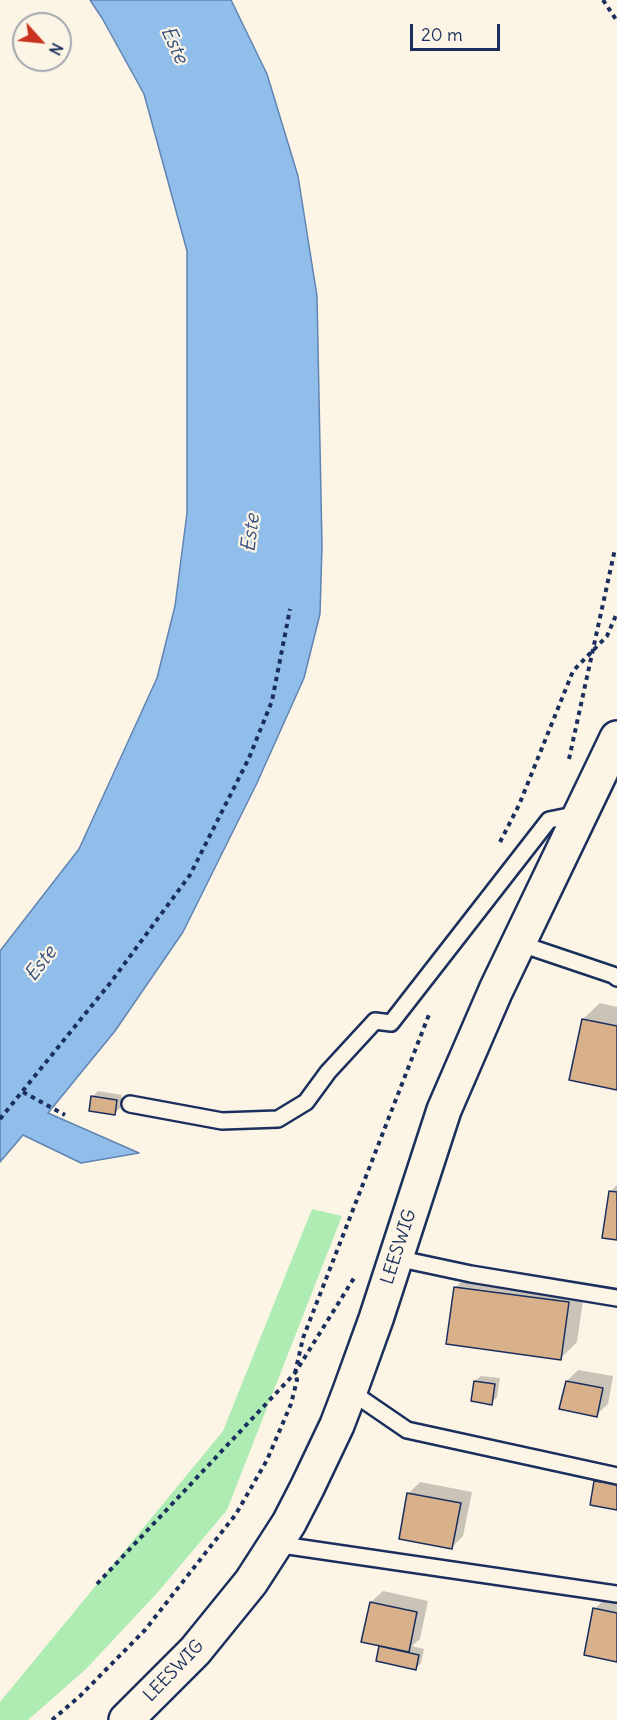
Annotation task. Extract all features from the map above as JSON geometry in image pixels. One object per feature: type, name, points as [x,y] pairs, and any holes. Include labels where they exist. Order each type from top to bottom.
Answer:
[{"type":"street","name":"LEESWIG","points":[[126,1720],[195,1651],[251,1582],[289,1523],[312,1478],[350,1391],[444,1110],[496,990],[617,738]]},
{"type":"lane","points":[[130,1104],[222,1121],[278,1119],[306,1102],[328,1072],[375,1021],[390,1023],[549,820],[579,814]]},
{"type":"lane","points":[[518,943],[617,978]]},
{"type":"lane","points":[[396,1258],[471,1275],[617,1298]]},
{"type":"lane","points":[[350,1391],[407,1430],[617,1476]]},
{"type":"lane","points":[[275,1545],[617,1594]]},
{"type":"path","points":[[603,0],[617,21]]},
{"type":"path","points":[[569,763],[615,549]]},
{"type":"path","points":[[0,1119],[111,982],[190,875],[249,758],[272,700],[290,609]]},
{"type":"path","points":[[499,844],[519,805],[573,671],[606,636],[617,613]]},
{"type":"path","points":[[52,1720],[80,1696],[145,1630],[236,1514],[267,1460],[291,1404],[303,1338],[433,1004]]},
{"type":"path","points":[[23,1092],[64,1115]]},
{"type":"path","points":[[96,1584],[295,1373],[357,1274]]},
{"type":"green space","points":[[312,1209],[342,1216],[227,1510],[158,1592],[86,1669],[28,1720],[0,1720],[0,1702],[223,1431]]},
{"type":"water","name":"Este","points":[[90,0],[231,0],[267,74],[298,176],[317,296],[322,546],[320,614],[304,678],[257,783],[183,932],[115,1031],[48,1113],[139,1153],[81,1163],[23,1135],[0,1162],[0,951],[79,849],[157,678],[175,606],[187,513],[187,251],[144,94]]},
{"type":"building","points":[[582,1019],[617,1026],[617,1090],[569,1080]]},
{"type":"building","points":[[91,1096],[117,1100],[115,1115],[89,1111]]},
{"type":"building","points":[[609,1191],[617,1192],[617,1240],[602,1238]]},
{"type":"building","points":[[454,1287],[569,1302],[561,1360],[446,1344]]},
{"type":"building","points":[[474,1381],[495,1384],[492,1405],[471,1401]]},
{"type":"building","points":[[566,1381],[603,1388],[597,1417],[559,1409]]},
{"type":"building","points":[[594,1481],[617,1484],[617,1510],[590,1505]]},
{"type":"building","points":[[407,1493],[461,1503],[452,1549],[399,1539]]},
{"type":"building","points":[[370,1602],[417,1612],[409,1652],[361,1642]]},
{"type":"building","points":[[593,1608],[617,1613],[617,1662],[584,1655]]},
{"type":"building","points":[[379,1646],[419,1655],[416,1670],[376,1661]]}]
